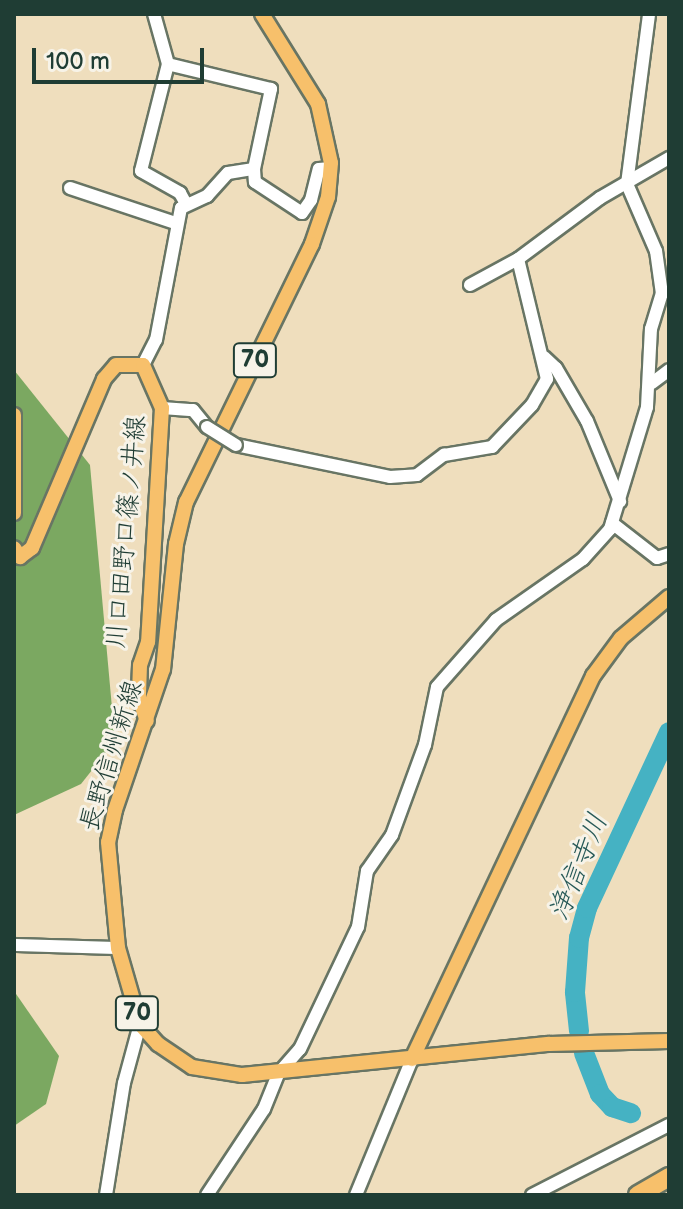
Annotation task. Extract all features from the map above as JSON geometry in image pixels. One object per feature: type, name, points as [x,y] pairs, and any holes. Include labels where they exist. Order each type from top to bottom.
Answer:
[{"type":"highway","points":[[638,1195],[669,1177]]},
{"type":"main road","name":"長野信州新線","points":[[140,1024],[118,948],[108,842],[163,669],[174,559],[186,502],[312,244],[328,197],[330,168],[327,131],[309,83],[262,14]]},
{"type":"main road","name":"川口田野口篠ノ井線","points":[[14,548],[20,557],[32,548],[104,379],[116,365],[143,365],[162,408],[148,642],[140,665],[139,698],[147,721]]},
{"type":"main road","points":[[14,415],[14,513]]},
{"type":"main road","points":[[412,1059],[593,676],[621,638],[669,597]]},
{"type":"main road","name":"70","points":[[140,1024],[158,1044],[192,1067],[211,1073],[278,1074],[412,1059]]},
{"type":"main road","points":[[412,1059],[549,1044],[669,1041]]},
{"type":"street","points":[[154,14],[168,64],[141,171],[180,193],[186,204]]},
{"type":"street","points":[[207,1195],[264,1109],[278,1074],[300,1049],[358,927],[367,871],[392,835],[425,745],[437,687],[496,620],[583,559],[612,523],[652,383],[648,354],[662,294],[660,275],[627,184],[649,14]]},
{"type":"street","points":[[168,64],[271,89],[254,169],[255,182],[302,213],[319,169],[330,168]]},
{"type":"street","points":[[470,285],[518,259],[669,158]]},
{"type":"street","points":[[143,365],[156,340],[175,223],[186,204],[207,196],[228,173],[254,169]]},
{"type":"street","points":[[70,188],[175,223]]},
{"type":"street","points":[[162,408],[193,410],[207,427],[236,445],[390,477],[417,475],[444,455],[492,447],[547,379],[518,259]]},
{"type":"street","points":[[544,357],[556,368],[587,421],[620,501]]},
{"type":"street","points":[[652,383],[669,370]]},
{"type":"street","points":[[612,523],[657,558],[669,554]]},
{"type":"street","points":[[14,945],[118,948]]},
{"type":"street","points":[[106,1195],[124,1083],[140,1024]]},
{"type":"street","points":[[356,1195],[412,1059]]},
{"type":"street","points":[[532,1195],[667,1127]]},
{"type":"green space","points":[[14,370],[90,465],[115,741],[81,784],[14,815]]},
{"type":"green space","points":[[14,991],[59,1056],[46,1104],[14,1126]]},
{"type":"waterway","name":"浄信寺川","points":[[579,1031],[575,992],[579,938],[587,908],[669,732]]},
{"type":"waterway","name":"浄信寺川","points":[[584,1053],[600,1094],[612,1107],[631,1113]]}]
